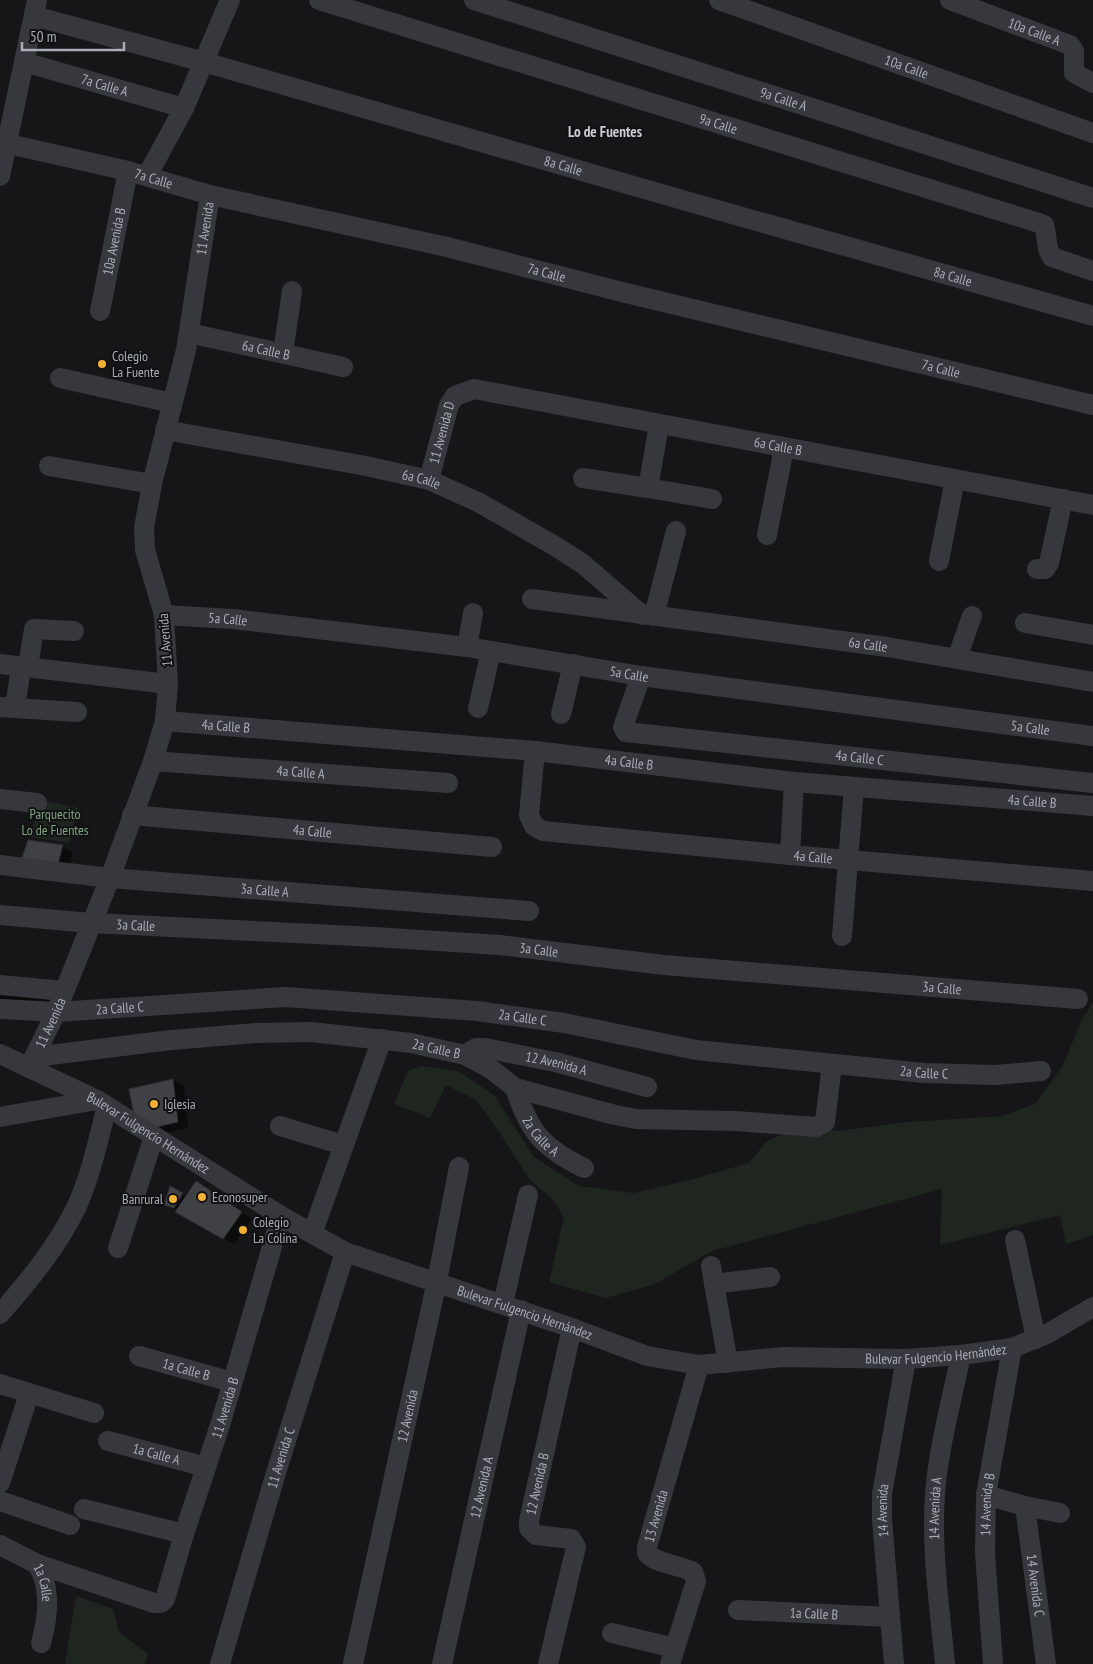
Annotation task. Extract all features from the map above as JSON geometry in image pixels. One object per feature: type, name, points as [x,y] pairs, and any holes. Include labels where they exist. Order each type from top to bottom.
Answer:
[{"type":"street","points":[[137,174],[184,108],[230,0]]},
{"type":"street","name":"9a Calle","points":[[319,0],[1039,223],[1046,230],[1049,252],[1052,257],[1093,271]]},
{"type":"street","name":"9a Calle A","points":[[474,0],[1093,198]]},
{"type":"street","name":"10a Calle","points":[[719,0],[1093,132]]},
{"type":"street","name":"10a Calle A","points":[[950,0],[1070,44],[1074,51],[1074,73],[1093,83]]},
{"type":"street","points":[[0,176],[4,142],[35,8]]},
{"type":"street","name":"8a Calle","points":[[35,8],[204,62],[1093,316]]},
{"type":"street","name":"7a Calle A","points":[[24,62],[184,108]]},
{"type":"street","name":"7a Calle","points":[[4,142],[137,174],[210,195],[447,247],[635,295],[1093,405]]},
{"type":"street","name":"10a Avenida B","points":[[100,311],[137,174]]},
{"type":"street","name":"11 Avenida","points":[[32,1063],[56,1012],[110,878],[153,761],[165,721],[168,684],[164,615],[150,572],[144,544],[152,484],[189,333],[210,195]]},
{"type":"street","points":[[283,353],[292,291]]},
{"type":"street","name":"6a Calle B","points":[[189,333],[343,367]]},
{"type":"street","points":[[60,378],[172,404]]},
{"type":"street","name":"6a Calle B","points":[[463,391],[485,389],[659,425],[1093,504]]},
{"type":"street","name":"11 Avenida D","points":[[429,480],[449,405],[455,396],[463,391]]},
{"type":"street","points":[[648,488],[659,425]]},
{"type":"street","name":"6a Calle","points":[[166,430],[366,466],[429,480],[478,502],[555,546],[583,564],[648,616]]},
{"type":"street","points":[[767,535],[784,448]]},
{"type":"street","points":[[49,466],[152,484]]},
{"type":"street","points":[[583,478],[712,499]]},
{"type":"street","points":[[939,560],[955,479]]},
{"type":"street","points":[[1037,569],[1045,569],[1048,563],[1063,499]]},
{"type":"street","points":[[648,616],[676,531]]},
{"type":"street","name":"6a Calle","points":[[532,599],[957,658],[1093,682]]},
{"type":"street","points":[[467,647],[473,613]]},
{"type":"street","name":"5a Calle","points":[[164,615],[232,619],[467,647],[641,676],[1093,736]]},
{"type":"street","points":[[957,658],[972,616]]},
{"type":"street","points":[[1025,623],[1093,635]]},
{"type":"street","points":[[74,632],[34,629],[24,667],[7,707],[77,712]]},
{"type":"street","points":[[478,708],[491,651]]},
{"type":"street","points":[[0,664],[168,684]]},
{"type":"street","points":[[561,714],[573,664]]},
{"type":"street","name":"4a Calle C","points":[[641,676],[623,727],[626,732],[1093,783]]},
{"type":"street","name":"4a Calle B","points":[[165,721],[536,751],[854,788],[1093,806]]},
{"type":"street","name":"4a Calle","points":[[536,751],[529,815],[534,826],[543,831],[790,856],[847,859],[1093,881]]},
{"type":"street","name":"4a Calle A","points":[[153,761],[448,783]]},
{"type":"street","points":[[790,856],[794,782]]},
{"type":"street","points":[[842,936],[854,788]]},
{"type":"street","points":[[0,799],[37,803]]},
{"type":"street","name":"4a Calle","points":[[132,815],[492,847]]},
{"type":"street","name":"3a Calle A","points":[[0,865],[110,878],[529,911]]},
{"type":"street","name":"3a Calle","points":[[0,916],[91,923],[500,945],[664,965],[1078,999]]},
{"type":"street","points":[[0,985],[64,991]]},
{"type":"street","name":"2a Calle C","points":[[2,1009],[56,1012],[285,997],[477,1011],[564,1023],[696,1050],[832,1064],[924,1073],[995,1075],[1041,1071]]},
{"type":"street","name":"2a Calle B","points":[[32,1063],[171,1040],[284,1032],[382,1039],[465,1055],[492,1069],[515,1088],[545,1098],[636,1119],[735,1121],[816,1127],[825,1122],[832,1064]]},
{"type":"street","points":[[312,1234],[382,1039]]},
{"type":"street","name":"12 Avenida A","points":[[465,1055],[476,1048],[485,1048],[555,1062],[648,1087]]},
{"type":"street","name":"Bulevar Fulgencio Hernández","points":[[1,1055],[32,1063],[102,1103],[281,1216],[345,1252],[437,1281],[647,1356],[699,1365],[784,1357],[906,1359],[961,1355],[1012,1348],[1036,1339],[1093,1307]]},
{"type":"street","name":"2a Calle A","points":[[515,1088],[525,1114],[538,1136],[557,1155],[584,1168]]},
{"type":"street","points":[[0,1117],[102,1103],[90,1172],[75,1209],[49,1253],[3,1307]]},
{"type":"street","points":[[280,1126],[343,1145]]},
{"type":"street","points":[[118,1248],[154,1136]]},
{"type":"street","name":"12 Avenida","points":[[353,1664],[437,1281],[459,1167]]},
{"type":"street","name":"12 Avenida A","points":[[442,1664],[512,1307],[528,1195]]},
{"type":"street","name":"11 Avenida B","points":[[37,1564],[154,1603],[160,1603],[165,1599],[281,1216]]},
{"type":"street","points":[[1015,1240],[1036,1339]]},
{"type":"street","name":"11 Avenida C","points":[[220,1664],[275,1476],[345,1252]]},
{"type":"street","points":[[728,1363],[713,1275],[770,1277]]},
{"type":"street","name":"12 Avenida B","points":[[548,1664],[576,1547],[571,1539],[536,1535],[529,1528],[529,1522],[572,1328]]},
{"type":"street","name":"14 Avenida B","points":[[994,1664],[984,1553],[986,1495],[1012,1348]]},
{"type":"street","name":"14 Avenida A","points":[[945,1664],[935,1568],[934,1519],[936,1474],[961,1355]]},
{"type":"street","name":"1a Calle B","points":[[139,1356],[232,1382]]},
{"type":"street","name":"14 Avenida","points":[[894,1664],[882,1519],[882,1494],[906,1359]]},
{"type":"street","name":"13 Avenida","points":[[673,1656],[696,1581],[694,1572],[651,1558],[647,1553],[647,1546],[699,1365]]},
{"type":"street","points":[[0,1384],[94,1413]]},
{"type":"street","points":[[0,1483],[29,1394]]},
{"type":"street","name":"1a Calle A","points":[[108,1441],[206,1467]]},
{"type":"street","points":[[986,1495],[1060,1513]]},
{"type":"street","points":[[0,1501],[70,1525]]},
{"type":"street","name":"14 Avenida C","points":[[1026,1506],[1046,1664]]},
{"type":"street","points":[[84,1509],[184,1534]]},
{"type":"street","name":"1a Calle","points":[[0,1545],[37,1564],[47,1588],[41,1644]]},
{"type":"street","name":"1a Calle B","points":[[738,1610],[889,1617]]},
{"type":"street","points":[[612,1633],[673,1656]]},
{"type":"green space","name":"Parquecito Lo de Fuentes","points":[[40,800],[78,808],[69,843],[30,837]]},
{"type":"green space","points":[[1093,1003],[1093,1235],[1066,1244],[1060,1215],[940,1245],[942,1189],[712,1251],[655,1284],[606,1298],[549,1282],[564,1217],[552,1199],[529,1179],[500,1133],[476,1100],[446,1085],[430,1118],[394,1104],[408,1071],[422,1066],[460,1072],[494,1095],[534,1157],[579,1186],[633,1193],[686,1181],[749,1163],[766,1142],[793,1128],[838,1131],[908,1122],[1002,1116],[1035,1104],[1063,1065],[1083,1017]]},
{"type":"green space","points":[[76,1596],[113,1609],[119,1632],[148,1654],[145,1664],[65,1664]]},
{"type":"building","points":[[28,840],[63,845],[57,867],[20,864]]},
{"type":"building","name":"Iglesia","points":[[173,1079],[178,1122],[148,1129],[135,1120],[129,1089]]},
{"type":"building","name":"Econosuper","points":[[196,1181],[242,1212],[223,1239],[175,1212]]},
{"type":"building","name":"Banrural","points":[[170,1186],[183,1193],[174,1208],[164,1205]]},
{"type":"place","name":"Colegio La Fuente","points":[[102,364]]},
{"type":"place","name":"Iglesia","points":[[154,1104]]},
{"type":"place","name":"Econosuper","points":[[202,1197]]},
{"type":"place","name":"Banrural","points":[[173,1199]]},
{"type":"place","name":"Colegio La Colina","points":[[243,1230]]},
{"type":"district","name":"Lo de Fuentes","points":[[605,131]]}]
